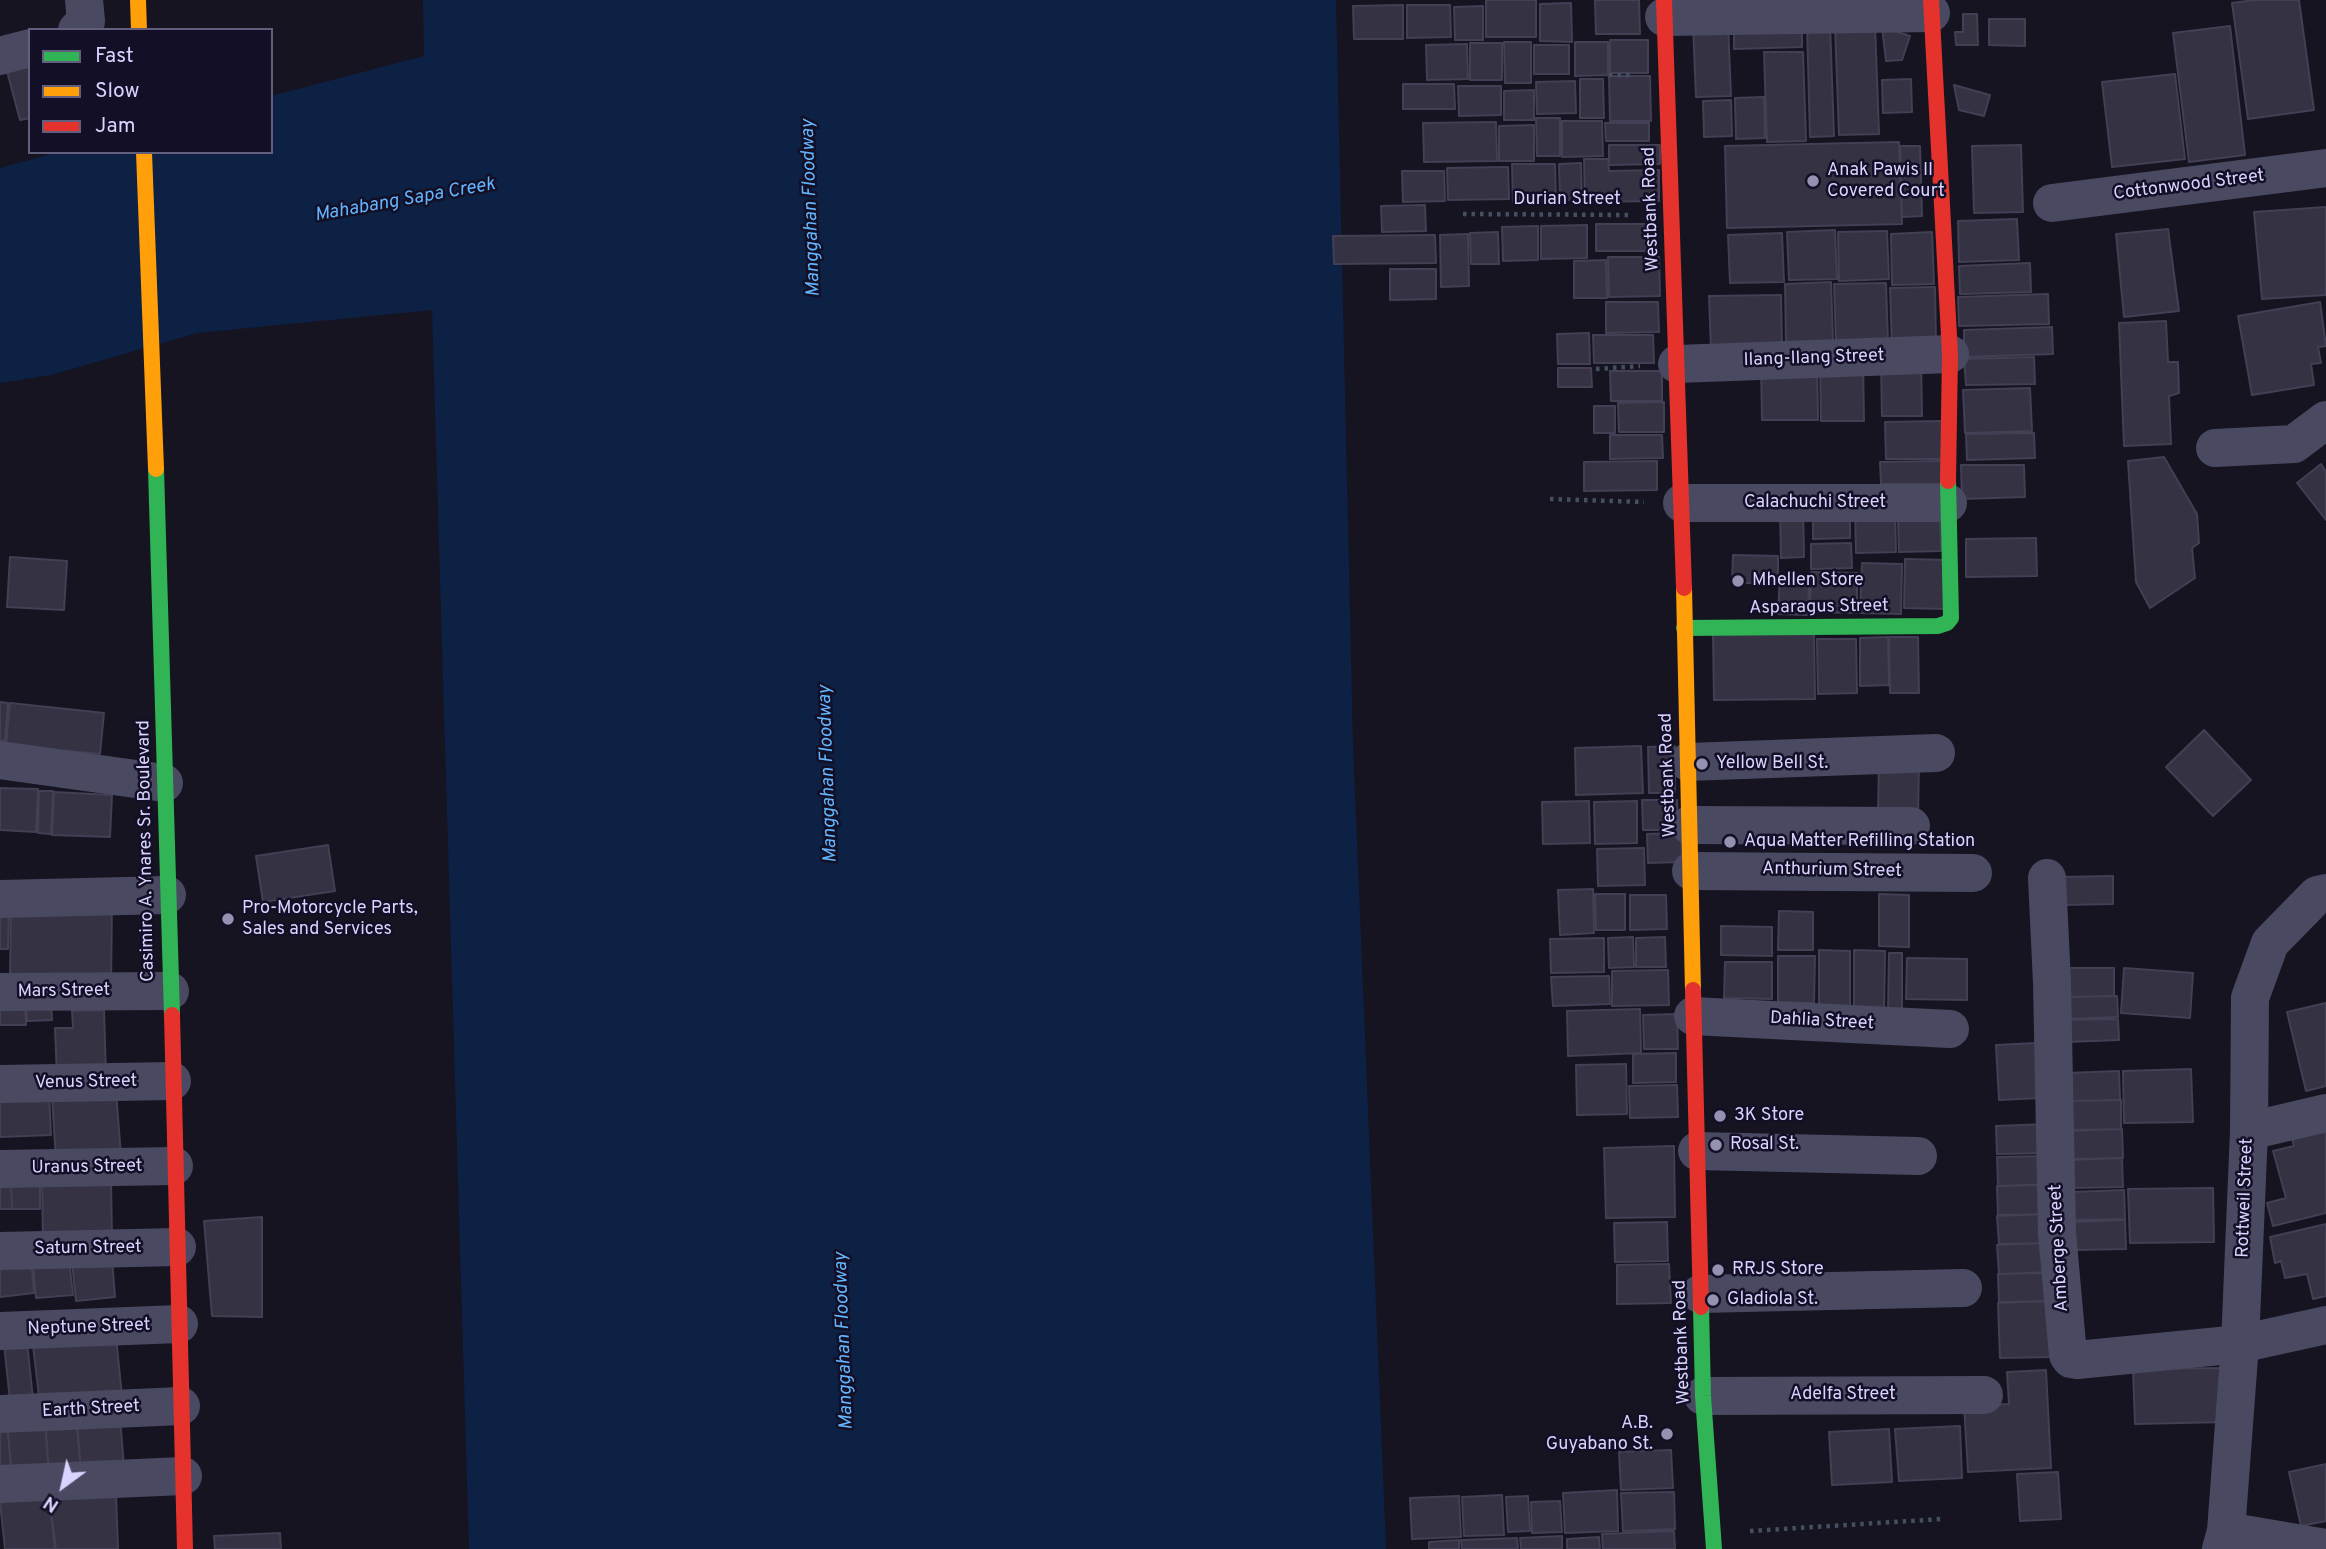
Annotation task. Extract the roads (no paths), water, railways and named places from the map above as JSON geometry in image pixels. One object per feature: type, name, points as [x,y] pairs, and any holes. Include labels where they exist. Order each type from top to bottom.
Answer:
[{"type":"street","points":[[79,28],[86,21],[84,0]]},
{"type":"street","points":[[138,1],[139,28]]},
{"type":"street","points":[[1664,9],[1931,6],[1950,354],[1948,503]]},
{"type":"street","name":"Westbank Road","points":[[1664,9],[1682,503],[1703,1396],[1714,1549]]},
{"type":"street","points":[[0,56],[28,49]]},
{"type":"street","name":"Casimiro A. Ynares Sr. Boulevard","points":[[144,154],[156,446],[185,1549]]},
{"type":"street","name":"Cottonwood Street","points":[[2052,203],[2326,168]]},
{"type":"street","name":"Ilang-Ilang Street","points":[[1677,363],[1950,354]]},
{"type":"street","points":[[2215,448],[2294,444],[2326,420]]},
{"type":"street","name":"Calachuchi Street","points":[[1682,503],[1948,503]]},
{"type":"street","name":"Asparagus Street","points":[[1684,628],[1938,626],[1951,618],[1948,503]]},
{"type":"street","points":[[1688,762],[1936,753]]},
{"type":"street","points":[[0,760],[164,783]]},
{"type":"street","points":[[1689,825],[1911,826]]},
{"type":"street","name":"Anthurium Street","points":[[1691,871],[1973,873]]},
{"type":"street","name":"Amberge Street","points":[[2047,877],[2057,1233],[2068,1355],[2077,1360],[2240,1344],[2326,1325]]},
{"type":"street","name":"Rottweil Street","points":[[2224,1540],[2240,1344],[2249,1131],[2250,998],[2270,943],[2317,895],[2326,893]]},
{"type":"street","points":[[0,899],[167,895]]},
{"type":"street","name":"Mars Street","points":[[0,992],[170,991]]},
{"type":"street","name":"Dahlia Street","points":[[1693,1016],[1951,1029]]},
{"type":"street","name":"Venus Street","points":[[0,1084],[172,1081]]},
{"type":"street","points":[[2249,1131],[2326,1113]]},
{"type":"street","points":[[1697,1151],[1918,1156]]},
{"type":"street","name":"Uranus Street","points":[[0,1169],[174,1166]]},
{"type":"street","name":"Saturn Street","points":[[0,1251],[177,1247]]},
{"type":"street","points":[[1700,1294],[1963,1288]]},
{"type":"street","name":"Neptune Street","points":[[0,1331],[179,1324]]},
{"type":"street","name":"Adelfa Street","points":[[1703,1396],[1984,1395]]},
{"type":"street","name":"Earth Street","points":[[0,1414],[181,1406]]},
{"type":"street","points":[[0,1483],[183,1476]]},
{"type":"street","points":[[2224,1540],[2326,1548]]},
{"type":"water","points":[[423,0],[1336,0],[1353,745],[1386,1549],[469,1549],[432,310],[197,333],[51,375],[0,383],[0,168],[52,154],[273,154],[273,95],[424,56]]},
{"type":"place","name":"Anak Pawis II Covered Court","points":[[1813,181]]},
{"type":"place","name":"Mhellen Store","points":[[1738,581]]},
{"type":"place","name":"Yellow Bell St.","points":[[1702,764]]},
{"type":"place","name":"Aqua Matter Refilling Station","points":[[1730,842]]},
{"type":"place","name":"Pro-Motorcycle Parts, Sales and Services","points":[[228,919]]},
{"type":"place","name":"3K Store","points":[[1720,1116]]},
{"type":"place","name":"Rosal St.","points":[[1716,1145]]},
{"type":"place","name":"RRJS Store","points":[[1718,1270]]},
{"type":"place","name":"Gladiola St.","points":[[1713,1300]]},
{"type":"place","name":"A.B. Guyabano St.","points":[[1667,1434]]},
{"type":"water label","name":"Mahabang Sapa Creek","points":[[405,201]]},
{"type":"water label","name":"Manggahan Floodway","points":[[812,208]]},
{"type":"water label","name":"Manggahan Floodway","points":[[829,774]]},
{"type":"water label","name":"Manggahan Floodway","points":[[845,1341]]}]
